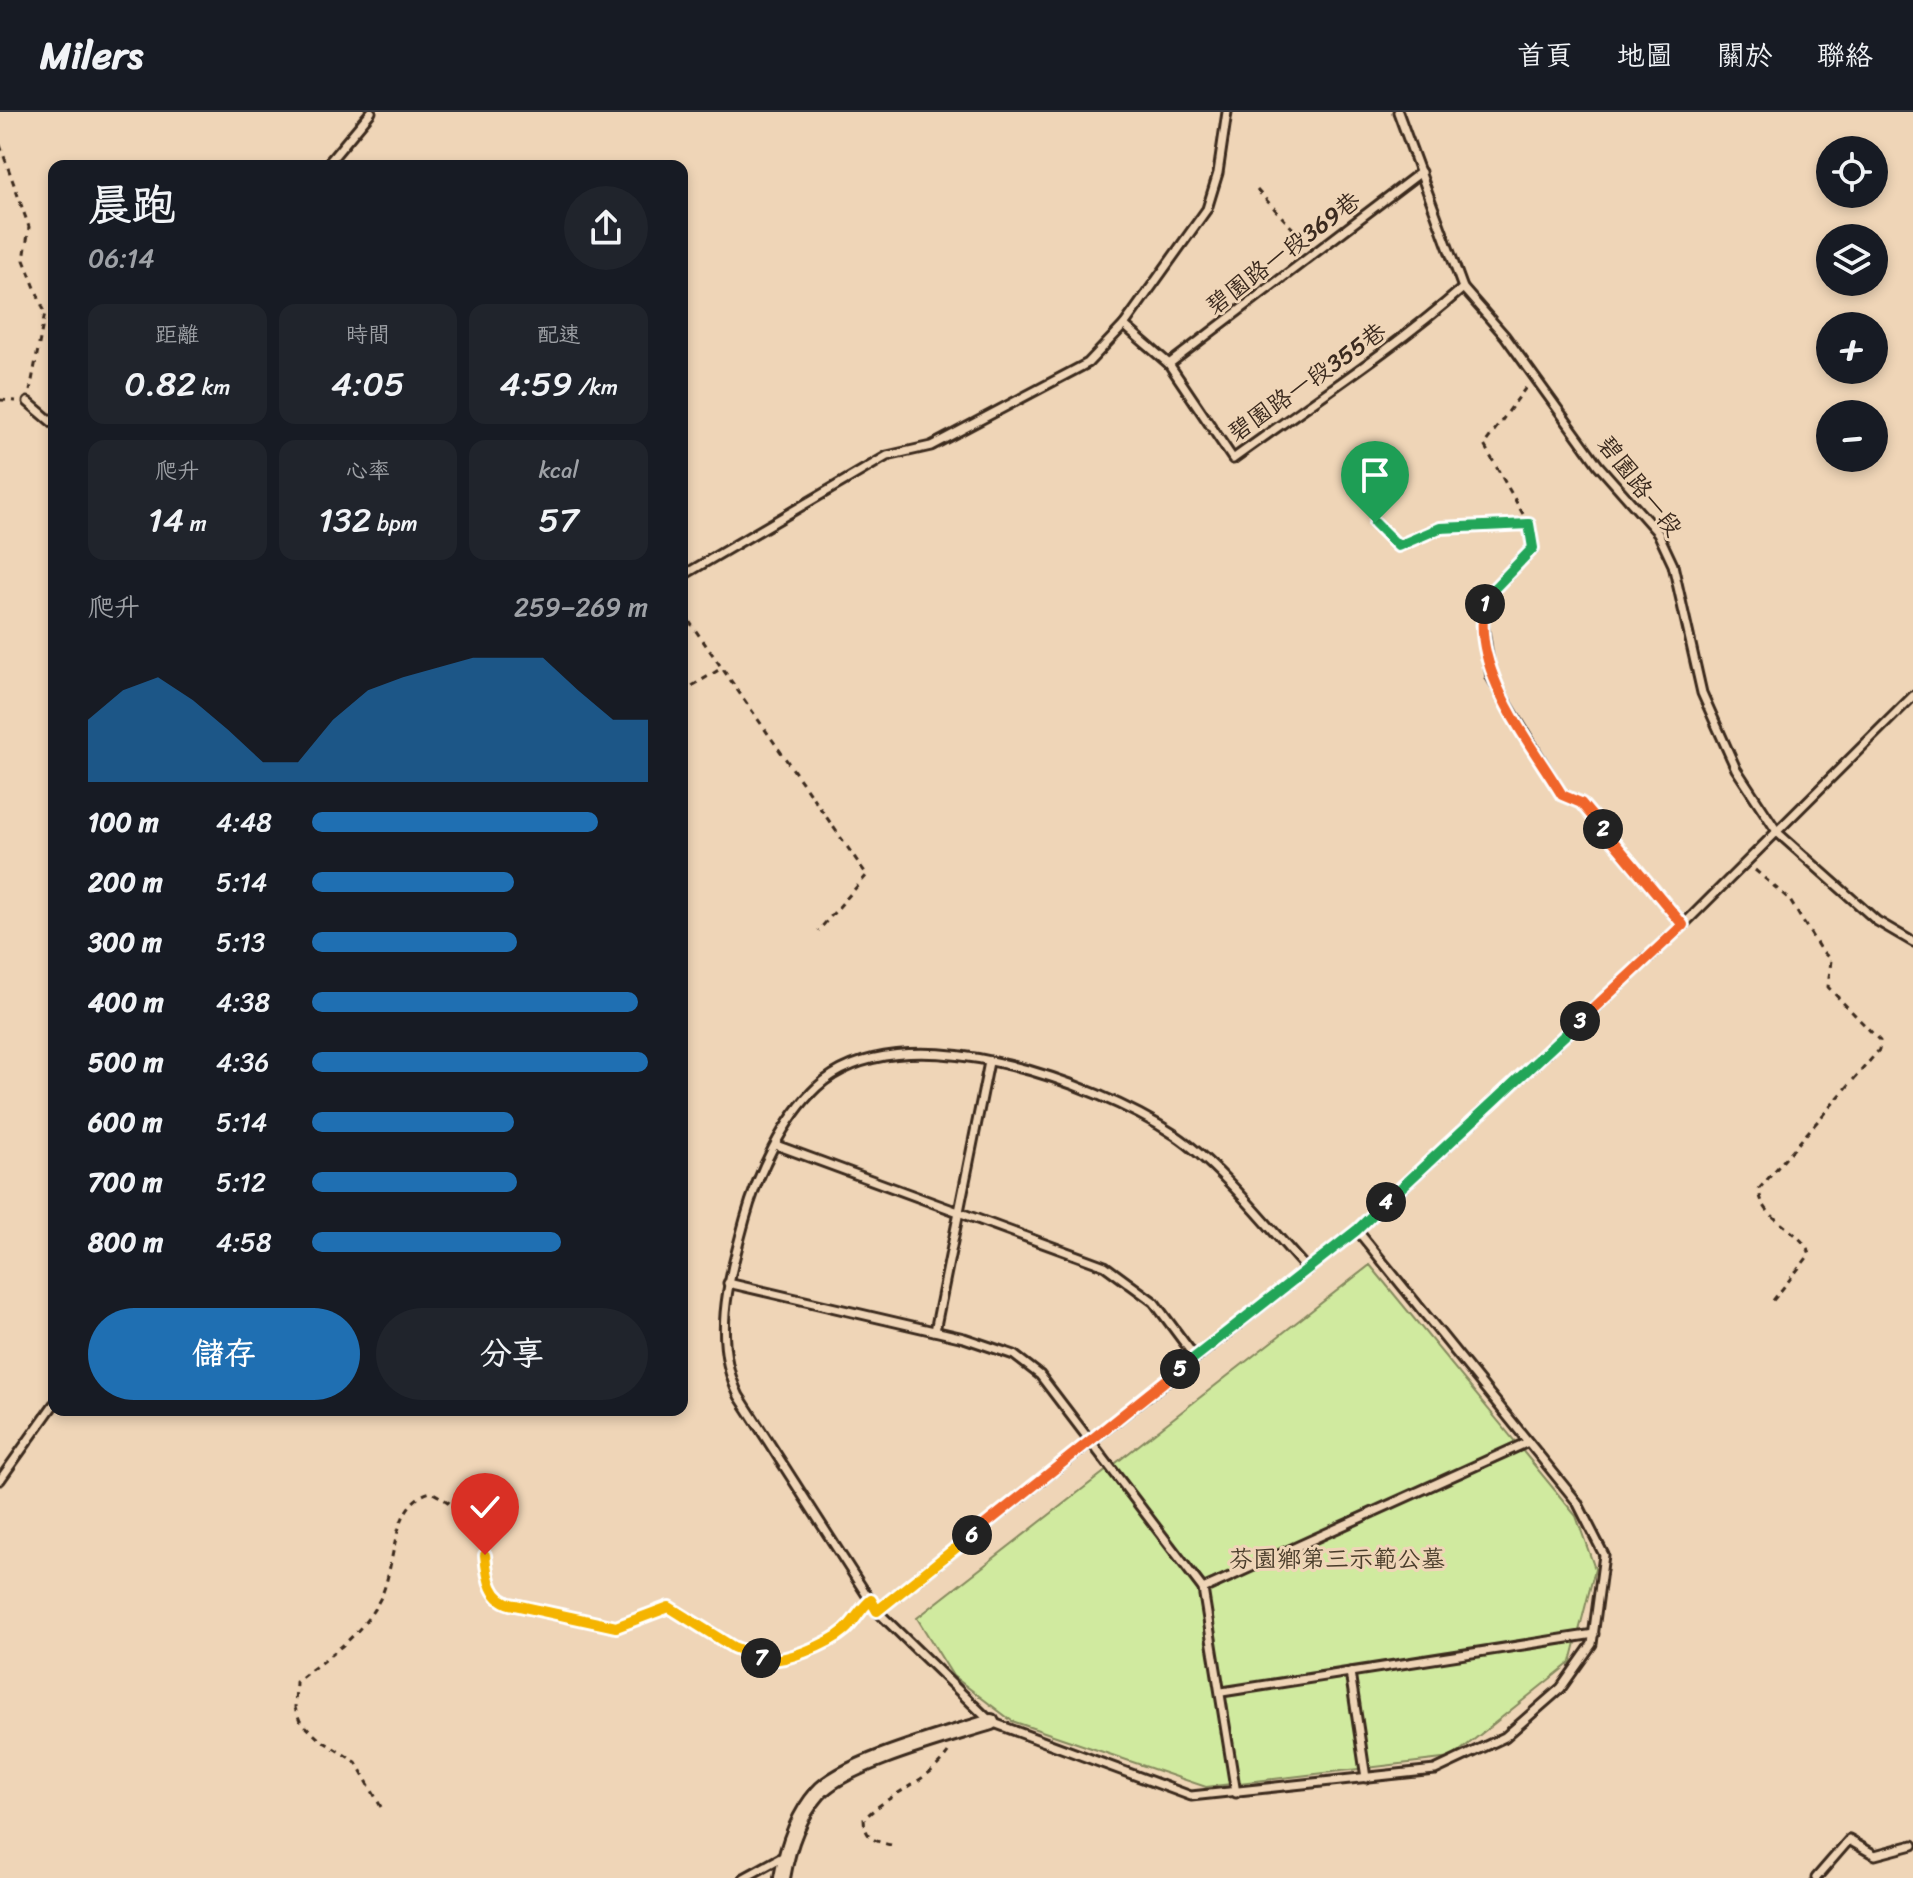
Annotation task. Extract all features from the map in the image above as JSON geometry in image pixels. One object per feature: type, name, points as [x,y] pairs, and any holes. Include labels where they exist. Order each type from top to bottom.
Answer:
[{"type":"street","points":[[782,1878],[786,1855],[806,1811],[821,1790],[855,1770],[991,1722]]},
{"type":"lane","points":[[331,160],[371,112]]},
{"type":"lane","points":[[688,572],[887,456],[931,446],[1088,363],[1124,325],[1207,209],[1218,173],[1227,112]]},
{"type":"lane","name":"碧園路一段","points":[[1398,112],[1463,288],[1505,336],[1598,465],[1658,533],[1673,565],[1702,693],[1736,769],[1778,833],[1877,921],[1913,942]]},
{"type":"lane","name":"碧園路一段369巷","points":[[1169,364],[1421,172]]},
{"type":"lane","name":"碧園路一段355巷","points":[[1124,325],[1169,364],[1233,459],[1360,366],[1400,343],[1463,288]]},
{"type":"lane","points":[[28,402],[48,419]]},
{"type":"lane","points":[[1529,524],[1533,548],[1487,596],[1482,617],[1491,677],[1562,795],[1581,803],[1683,925]]},
{"type":"lane","points":[[877,1611],[1357,1230],[1683,925],[1913,696]]},
{"type":"lane","points":[[1307,1269],[1232,1187],[1178,1136],[1109,1096],[1049,1074],[989,1062],[931,1054],[881,1055],[818,1086],[776,1145],[749,1203],[728,1283],[724,1324],[727,1370],[739,1396],[877,1611],[991,1722],[1191,1796],[1435,1770],[1505,1737],[1561,1688],[1592,1644],[1604,1555],[1577,1502],[1357,1230]]},
{"type":"lane","points":[[935,1331],[989,1062]]},
{"type":"lane","points":[[776,1145],[1105,1266],[1154,1302],[1195,1357]]},
{"type":"lane","points":[[728,1283],[935,1331],[1014,1355],[1028,1363],[1091,1439],[1203,1589],[1236,1793]]},
{"type":"lane","points":[[0,1480],[48,1412]]},
{"type":"lane","points":[[1203,1589],[1528,1442]]},
{"type":"lane","points":[[1222,1692],[1594,1634]]},
{"type":"lane","points":[[1350,1672],[1366,1778]]},
{"type":"lane","points":[[1816,1878],[1849,1840],[1875,1855],[1913,1845]]},
{"type":"lane","points":[[744,1878],[786,1855]]},
{"type":"path","points":[[0,145],[29,227],[24,260],[45,313],[28,402],[0,400]]},
{"type":"path","points":[[1257,190],[1317,253]]},
{"type":"path","points":[[1375,523],[1398,546],[1440,528],[1529,524],[1484,445],[1533,377]]},
{"type":"path","points":[[688,620],[867,875],[818,931]]},
{"type":"path","points":[[688,688],[722,668]]},
{"type":"path","points":[[1747,863],[1789,899],[1820,949],[1831,960],[1828,987],[1880,1041],[1879,1050],[1759,1189],[1760,1199],[1781,1227],[1805,1241],[1810,1254],[1771,1303]]},
{"type":"path","points":[[381,1807],[356,1762],[319,1739],[300,1721],[295,1708],[296,1682],[348,1644],[380,1598],[394,1559],[401,1518],[418,1495],[431,1492],[466,1513],[485,1555],[490,1584],[504,1604],[550,1610],[589,1624],[616,1627],[669,1607],[733,1647],[771,1662],[795,1656],[845,1630],[871,1600]]},
{"type":"path","points":[[891,1845],[873,1841],[865,1832],[864,1819],[876,1806],[937,1768],[965,1730]]},
{"type":"green space","name":"芬園鄉第三示範公墓","points":[[1370,1265],[1576,1516],[1595,1569],[1571,1662],[1451,1758],[1206,1787],[1012,1721],[953,1676],[917,1618]]},
{"type":"route","points":[[485,1555],[490,1584],[504,1604],[550,1610],[589,1624],[616,1627],[669,1607],[733,1647],[771,1662],[795,1656],[845,1630],[857,1612],[871,1600],[877,1611],[1357,1230],[1683,925],[1581,803],[1562,795],[1491,677],[1482,617],[1487,596],[1533,548],[1529,524],[1440,528],[1398,546],[1375,523]]}]
